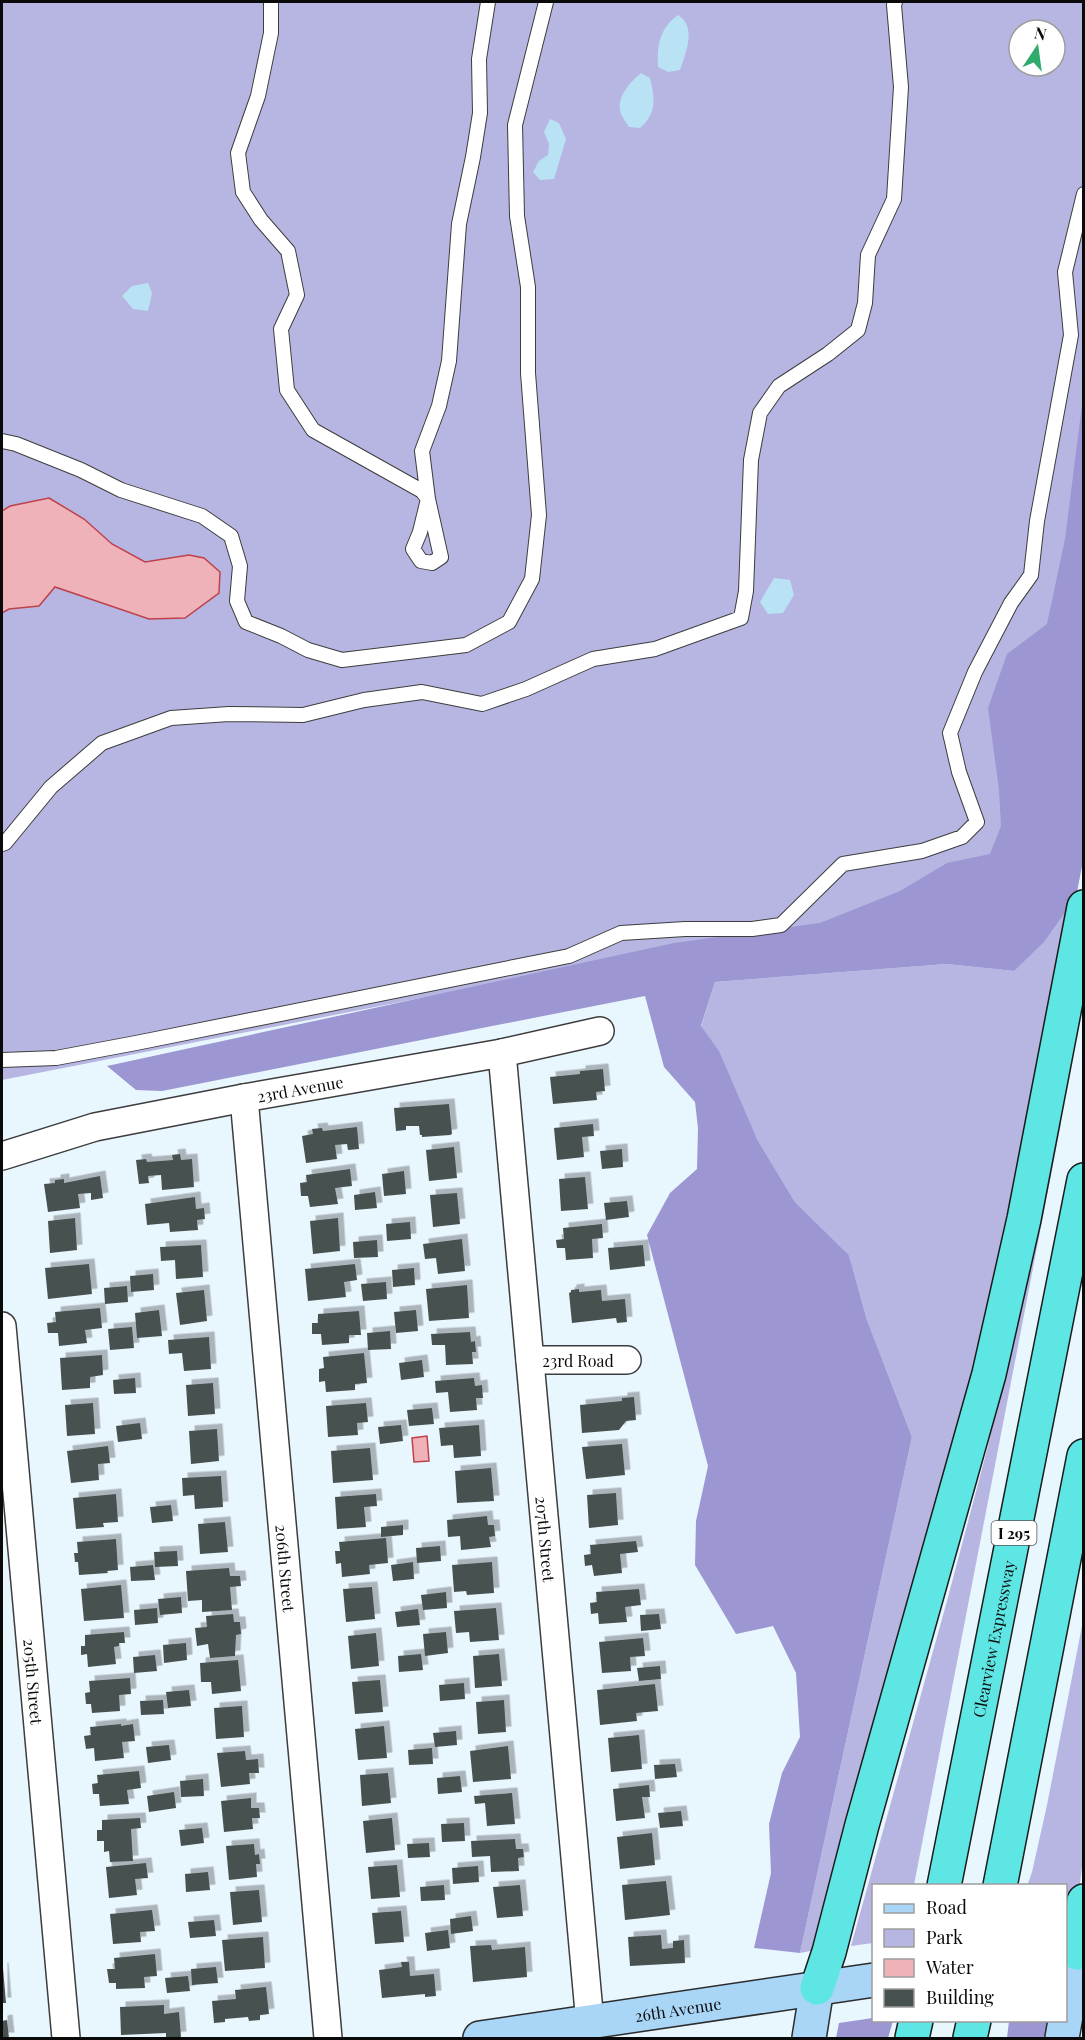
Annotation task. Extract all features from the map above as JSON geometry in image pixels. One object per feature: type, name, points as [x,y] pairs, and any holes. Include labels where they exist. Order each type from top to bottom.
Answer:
[{"type":"highway","points":[[817,1988],[829,1952],[862,1825],[989,1374],[1024,1220],[1083,907]]},
{"type":"highway","name":"Clearview Expressway","points":[[944,1884],[1083,1180]]},
{"type":"highway","points":[[1000,1884],[1083,1456]]},
{"type":"highway","points":[[1077,1953],[1083,1901]]},
{"type":"highway","points":[[912,2038],[916,2022]]},
{"type":"highway","points":[[970,2038],[974,2022]]},
{"type":"street","name":"23rd Avenue","points":[[2,1156],[95,1127],[244,1098],[502,1053],[600,1031]]},
{"type":"street","name":"207th Street","points":[[502,1053],[590,2023]]},
{"type":"street","name":"206th Street","points":[[244,1098],[328,2038]]},
{"type":"street","name":"205th Street","points":[[2,1326],[66,2038]]},
{"type":"street","name":"23rd Road","points":[[530,1360],[627,1360]]},
{"type":"street","points":[[1067,2010],[1077,1953]]},
{"type":"street","name":"26th Avenue","points":[[480,2038],[872,1980]]},
{"type":"street","points":[[809,2038],[817,1988]]},
{"type":"street","points":[[1062,2038],[1065,2022]]},
{"type":"lane","points":[[271,2],[271,33],[258,96],[238,153],[243,192],[261,220],[288,251],[297,295],[281,329],[287,390],[313,430],[422,491],[428,499],[422,451],[439,406],[449,361],[459,224],[480,113],[479,59],[488,2]]},
{"type":"lane","points":[[2,441],[16,444],[81,470],[121,490],[202,516],[231,536],[240,566],[237,601],[246,622],[308,650],[342,660],[466,645],[508,622],[532,579],[539,515],[528,373],[528,288],[517,216],[515,125],[546,2]]},
{"type":"lane","points":[[2,844],[51,787],[102,742],[171,718],[229,714],[303,716],[364,700],[422,692],[482,704],[526,689],[594,659],[655,649],[741,618],[746,591],[751,459],[760,413],[779,386],[828,354],[858,330],[865,303],[868,255],[894,200],[901,87],[894,5],[896,2]]},
{"type":"lane","points":[[2,1060],[56,1058],[569,956],[621,933],[781,926],[843,864],[922,851],[962,837],[977,822],[950,733],[975,672],[1011,603],[1031,576],[1037,521],[1071,335],[1065,272],[1083,194]]},
{"type":"green space","points":[[2,2],[1083,2],[1083,602],[1022,907],[467,989],[2,1080]]},
{"type":"green space","points":[[1076,897],[991,1316],[825,1948],[800,1953],[912,1437],[867,1320],[849,1255],[795,1202],[757,1139],[701,1027],[715,982],[947,964],[1014,971]]},
{"type":"green space","points":[[1061,1123],[914,1884],[872,1884],[872,1943],[851,1946],[987,1450],[1016,1328],[1054,1131]]},
{"type":"green space","points":[[1083,1621],[1084,1850],[1077,1909],[1067,1916],[1067,1884],[1028,1884],[1047,1805]]},
{"type":"shaded area","points":[[1083,397],[1084,856],[1076,897],[1044,942],[1014,971],[947,964],[715,982],[701,1026],[719,1051],[757,1139],[795,1202],[849,1255],[867,1320],[912,1437],[800,1953],[754,1948],[771,1873],[769,1824],[782,1773],[800,1737],[796,1673],[773,1626],[736,1634],[695,1565],[696,1521],[708,1466],[647,1235],[670,1193],[697,1169],[698,1128],[695,1102],[664,1067],[645,996],[162,1091],[136,1090],[107,1066],[674,943],[820,923],[900,891],[947,863],[990,854],[1001,826],[999,790],[988,708],[1007,654],[1047,624],[1065,539]]},
{"type":"shaded area","points":[[872,2018],[872,2022],[893,2022],[888,2038],[836,2038],[839,2023]]},
{"type":"shaded area","points":[[1009,2022],[1048,2022],[1045,2038],[1007,2038]]},
{"type":"sand","points":[[678,15],[687,26],[688,40],[680,70],[668,72],[658,67],[660,38],[667,26]]},
{"type":"sand","points":[[641,73],[650,78],[654,99],[652,111],[640,128],[629,127],[621,114],[620,103],[628,86]]},
{"type":"sand","points":[[550,119],[559,123],[566,139],[554,179],[540,180],[533,172],[539,161],[548,155],[549,144],[544,132]]},
{"type":"sand","points":[[148,283],[152,293],[148,311],[133,309],[122,296],[132,286]]},
{"type":"sand","points":[[774,578],[790,580],[794,595],[783,613],[768,614],[760,602]]},
{"type":"water","points":[[49,498],[84,519],[112,544],[145,562],[189,555],[204,558],[220,572],[219,593],[185,618],[149,619],[55,587],[39,606],[9,609],[2,613],[2,511],[10,506]]},
{"type":"water","points":[[427,1436],[429,1461],[414,1462],[412,1438]]},
{"type":"building","points":[[603,1069],[605,1091],[596,1092],[597,1100],[553,1104],[550,1077]]},
{"type":"building","points":[[449,1104],[452,1134],[422,1137],[419,1126],[406,1126],[406,1130],[396,1131],[394,1108]]},
{"type":"building","points":[[593,1124],[594,1136],[582,1137],[584,1157],[557,1160],[554,1128]]},
{"type":"building","points":[[357,1127],[359,1149],[348,1150],[347,1144],[335,1145],[337,1159],[306,1163],[302,1136],[313,1134],[312,1129],[322,1128],[323,1131]]},
{"type":"building","points":[[454,1147],[457,1178],[429,1181],[426,1150]]},
{"type":"building","points":[[622,1149],[623,1167],[602,1169],[600,1151]]},
{"type":"building","points":[[180,1154],[181,1160],[192,1159],[194,1187],[162,1190],[161,1175],[148,1176],[149,1183],[139,1184],[136,1160],[146,1159],[147,1162],[173,1160],[172,1155]]},
{"type":"building","points":[[350,1169],[352,1186],[335,1188],[338,1204],[310,1207],[308,1196],[301,1196],[300,1183],[307,1182],[306,1175]]},
{"type":"building","points":[[404,1171],[406,1194],[384,1196],[382,1174]]},
{"type":"building","points":[[100,1176],[103,1198],[91,1200],[91,1193],[78,1194],[80,1208],[48,1212],[44,1184],[55,1183],[55,1180],[64,1179],[64,1183]]},
{"type":"building","points":[[585,1177],[588,1209],[561,1211],[559,1179]]},
{"type":"building","points":[[375,1192],[377,1208],[355,1210],[354,1195]]},
{"type":"building","points":[[457,1193],[460,1224],[433,1227],[430,1195]]},
{"type":"building","points":[[195,1197],[196,1209],[204,1208],[205,1219],[197,1220],[198,1230],[170,1232],[169,1223],[147,1225],[145,1204]]},
{"type":"building","points":[[627,1201],[629,1217],[606,1220],[604,1203]]},
{"type":"building","points":[[75,1218],[77,1250],[50,1253],[48,1221]]},
{"type":"building","points":[[338,1218],[340,1251],[313,1254],[310,1221]]},
{"type":"building","points":[[410,1222],[411,1239],[387,1241],[386,1224]]},
{"type":"building","points":[[602,1224],[603,1238],[592,1239],[593,1258],[566,1260],[565,1248],[557,1248],[556,1240],[564,1239],[563,1228]]},
{"type":"building","points":[[462,1239],[465,1271],[438,1274],[436,1258],[425,1259],[423,1244]]},
{"type":"building","points":[[377,1240],[378,1257],[354,1258],[353,1242]]},
{"type":"building","points":[[201,1245],[203,1277],[176,1279],[175,1260],[161,1261],[160,1247]]},
{"type":"building","points":[[643,1245],[645,1266],[610,1270],[608,1248]]},
{"type":"building","points":[[89,1264],[92,1294],[48,1299],[45,1268]]},
{"type":"building","points":[[355,1264],[357,1280],[344,1282],[346,1297],[308,1301],[305,1269]]},
{"type":"building","points":[[414,1268],[415,1285],[393,1287],[392,1270]]},
{"type":"building","points":[[153,1274],[154,1290],[131,1292],[130,1276]]},
{"type":"building","points":[[386,1282],[387,1299],[363,1301],[361,1284]]},
{"type":"building","points":[[467,1285],[469,1318],[429,1321],[426,1289]]},
{"type":"building","points":[[127,1286],[128,1302],[105,1304],[104,1288]]},
{"type":"building","points":[[579,1289],[579,1292],[601,1290],[602,1301],[625,1299],[627,1322],[617,1323],[616,1318],[572,1323],[569,1293],[571,1290]]},
{"type":"building","points":[[204,1290],[207,1321],[180,1325],[176,1293]]},
{"type":"building","points":[[100,1308],[102,1328],[85,1330],[87,1343],[59,1346],[58,1333],[48,1333],[47,1323],[56,1322],[55,1312]]},
{"type":"building","points":[[159,1310],[162,1336],[137,1338],[135,1313]]},
{"type":"building","points":[[416,1310],[418,1331],[396,1333],[394,1312]]},
{"type":"building","points":[[359,1311],[361,1335],[349,1335],[349,1343],[322,1345],[321,1334],[312,1334],[312,1323],[318,1323],[318,1314]]},
{"type":"building","points":[[132,1327],[134,1348],[110,1350],[108,1329]]},
{"type":"building","points":[[390,1331],[391,1349],[368,1350],[367,1333]]},
{"type":"building","points":[[470,1332],[471,1342],[475,1341],[476,1352],[472,1352],[473,1364],[446,1365],[445,1345],[432,1345],[431,1334]]},
{"type":"building","points":[[209,1337],[211,1369],[184,1371],[182,1353],[169,1354],[168,1340]]},
{"type":"building","points":[[364,1353],[367,1383],[355,1384],[355,1390],[326,1392],[325,1381],[319,1382],[319,1369],[324,1368],[323,1357]]},
{"type":"building","points":[[102,1355],[103,1375],[90,1377],[90,1388],[62,1390],[60,1358]]},
{"type":"building","points":[[422,1360],[424,1377],[401,1380],[399,1363]]},
{"type":"building","points":[[135,1378],[136,1393],[114,1394],[113,1380]]},
{"type":"building","points":[[474,1378],[475,1386],[482,1385],[483,1398],[476,1398],[477,1410],[450,1412],[448,1392],[436,1393],[435,1381]]},
{"type":"building","points":[[213,1383],[215,1414],[188,1416],[186,1385]]},
{"type":"building","points":[[634,1397],[636,1420],[626,1421],[619,1430],[582,1433],[580,1405],[622,1401],[622,1398]]},
{"type":"building","points":[[93,1403],[95,1434],[67,1436],[65,1405]]},
{"type":"building","points":[[366,1403],[368,1422],[357,1423],[358,1435],[328,1437],[326,1406]]},
{"type":"building","points":[[432,1408],[434,1424],[409,1426],[407,1410]]},
{"type":"building","points":[[140,1423],[142,1439],[118,1442],[116,1426]]},
{"type":"building","points":[[401,1425],[403,1441],[380,1444],[378,1427]]},
{"type":"building","points":[[479,1425],[481,1456],[454,1458],[453,1445],[441,1446],[439,1428]]},
{"type":"building","points":[[217,1429],[219,1461],[191,1464],[189,1431]]},
{"type":"building","points":[[622,1444],[625,1475],[586,1479],[582,1447]]},
{"type":"building","points":[[108,1446],[110,1463],[98,1464],[99,1480],[71,1483],[67,1451]]},
{"type":"building","points":[[370,1448],[373,1480],[333,1483],[331,1451]]},
{"type":"building","points":[[491,1468],[494,1501],[457,1503],[455,1471]]},
{"type":"building","points":[[221,1476],[223,1507],[195,1509],[194,1495],[183,1496],[182,1478]]},
{"type":"building","points":[[616,1493],[618,1525],[589,1528],[587,1495]]},
{"type":"building","points":[[116,1494],[118,1522],[103,1523],[104,1527],[76,1529],[73,1498]]},
{"type":"building","points":[[376,1494],[377,1506],[364,1507],[366,1527],[337,1529],[335,1497]]},
{"type":"building","points":[[171,1505],[173,1521],[152,1523],[150,1507]]},
{"type":"building","points":[[487,1516],[488,1525],[494,1525],[495,1536],[489,1537],[491,1547],[461,1550],[460,1536],[448,1537],[447,1520]]},
{"type":"building","points":[[225,1522],[228,1552],[200,1554],[198,1524]]},
{"type":"building","points":[[403,1525],[403,1535],[381,1537],[381,1527]]},
{"type":"building","points":[[386,1538],[388,1563],[369,1565],[370,1574],[342,1577],[341,1563],[336,1564],[335,1551],[340,1551],[339,1542]]},
{"type":"building","points":[[116,1539],[118,1570],[79,1575],[78,1562],[75,1562],[74,1553],[78,1553],[77,1542]]},
{"type":"building","points":[[636,1541],[638,1552],[620,1554],[622,1573],[594,1576],[592,1565],[585,1566],[584,1555],[591,1554],[590,1545]]},
{"type":"building","points":[[440,1546],[441,1561],[417,1563],[416,1548]]},
{"type":"building","points":[[177,1551],[178,1566],[155,1567],[154,1552]]},
{"type":"building","points":[[413,1562],[414,1579],[393,1581],[391,1565]]},
{"type":"building","points":[[492,1562],[494,1593],[467,1595],[466,1591],[454,1592],[452,1565]]},
{"type":"building","points":[[153,1565],[155,1580],[131,1581],[130,1567]]},
{"type":"building","points":[[229,1568],[230,1576],[240,1576],[241,1586],[230,1587],[232,1610],[202,1612],[202,1600],[188,1601],[186,1571]]},
{"type":"building","points":[[121,1585],[124,1618],[84,1621],[81,1589]]},
{"type":"building","points":[[372,1587],[375,1619],[346,1622],[343,1589]]},
{"type":"building","points":[[639,1589],[641,1605],[625,1607],[627,1622],[599,1624],[598,1613],[591,1614],[590,1603],[597,1602],[596,1592]]},
{"type":"building","points":[[446,1592],[447,1608],[423,1610],[421,1595]]},
{"type":"building","points":[[181,1597],[182,1613],[160,1615],[158,1599]]},
{"type":"building","points":[[157,1608],[158,1623],[135,1625],[134,1610]]},
{"type":"building","points":[[496,1608],[499,1640],[470,1642],[469,1632],[456,1633],[454,1611]]},
{"type":"building","points":[[418,1609],[420,1625],[397,1627],[395,1612]]},
{"type":"building","points":[[233,1614],[234,1622],[240,1622],[241,1634],[236,1635],[235,1656],[210,1658],[208,1644],[197,1646],[195,1628],[207,1627],[206,1616]]},
{"type":"building","points":[[659,1614],[661,1629],[641,1631],[640,1615]]},
{"type":"building","points":[[124,1632],[125,1643],[119,1643],[119,1646],[114,1647],[116,1664],[88,1667],[87,1654],[81,1655],[81,1646],[85,1646],[85,1635]]},
{"type":"building","points":[[446,1632],[448,1653],[425,1656],[423,1634]]},
{"type":"building","points":[[376,1633],[379,1666],[351,1669],[348,1636]]},
{"type":"building","points":[[643,1638],[645,1656],[630,1657],[631,1671],[602,1673],[599,1642]]},
{"type":"building","points":[[186,1643],[187,1660],[164,1663],[163,1645]]},
{"type":"building","points":[[421,1654],[423,1670],[399,1672],[398,1656]]},
{"type":"building","points":[[499,1654],[502,1686],[475,1688],[473,1656]]},
{"type":"building","points":[[155,1655],[157,1671],[134,1673],[133,1657]]},
{"type":"building","points":[[238,1660],[241,1691],[212,1694],[211,1682],[201,1682],[200,1663]]},
{"type":"building","points":[[660,1666],[661,1679],[639,1681],[637,1668]]},
{"type":"building","points":[[130,1678],[131,1694],[119,1695],[120,1711],[92,1713],[91,1704],[86,1704],[85,1693],[90,1692],[89,1681]]},
{"type":"building","points":[[380,1680],[383,1712],[355,1714],[352,1682]]},
{"type":"building","points":[[464,1683],[465,1699],[440,1701],[439,1685]]},
{"type":"building","points":[[655,1684],[658,1711],[636,1713],[637,1721],[600,1725],[597,1690]]},
{"type":"building","points":[[189,1690],[191,1706],[168,1708],[166,1692]]},
{"type":"building","points":[[163,1700],[164,1714],[141,1715],[140,1701]]},
{"type":"building","points":[[504,1700],[506,1732],[478,1734],[476,1702]]},
{"type":"building","points":[[242,1706],[244,1737],[216,1739],[214,1708]]},
{"type":"building","points":[[121,1724],[121,1726],[133,1724],[135,1741],[122,1742],[124,1758],[95,1761],[94,1748],[86,1749],[84,1736],[91,1735],[90,1727]]},
{"type":"building","points":[[384,1726],[387,1758],[358,1760],[355,1729]]},
{"type":"building","points":[[456,1731],[457,1745],[435,1747],[433,1733]]},
{"type":"building","points":[[639,1735],[642,1769],[611,1772],[608,1738]]},
{"type":"building","points":[[169,1745],[171,1760],[148,1763],[146,1747]]},
{"type":"building","points":[[508,1746],[511,1779],[473,1782],[470,1751]]},
{"type":"building","points":[[432,1748],[433,1764],[409,1765],[408,1750]]},
{"type":"building","points":[[245,1751],[246,1760],[258,1759],[259,1773],[249,1773],[250,1784],[221,1787],[217,1753]]},
{"type":"building","points":[[675,1764],[677,1777],[655,1779],[654,1765]]},
{"type":"building","points":[[139,1771],[141,1788],[127,1790],[129,1804],[100,1806],[99,1794],[93,1794],[92,1784],[98,1783],[97,1775]]},
{"type":"building","points":[[388,1773],[391,1803],[362,1806],[360,1775]]},
{"type":"building","points":[[460,1776],[462,1792],[438,1794],[437,1778]]},
{"type":"building","points":[[203,1779],[204,1796],[181,1797],[180,1781]]},
{"type":"building","points":[[649,1785],[650,1797],[642,1797],[645,1818],[616,1821],[613,1789]]},
{"type":"building","points":[[174,1792],[176,1808],[149,1812],[147,1796]]},
{"type":"building","points":[[512,1793],[515,1824],[487,1826],[485,1803],[475,1804],[474,1796]]},
{"type":"building","points":[[251,1798],[251,1808],[259,1808],[260,1818],[252,1818],[253,1829],[224,1832],[221,1801]]},
{"type":"building","points":[[681,1811],[683,1826],[660,1828],[658,1813]]},
{"type":"building","points":[[140,1818],[141,1828],[131,1829],[133,1861],[110,1862],[109,1851],[104,1852],[104,1841],[97,1841],[97,1830],[102,1830],[102,1820]]},
{"type":"building","points":[[392,1818],[395,1850],[366,1853],[363,1821]]},
{"type":"building","points":[[464,1823],[465,1841],[442,1842],[441,1824]]},
{"type":"building","points":[[202,1828],[204,1843],[181,1846],[179,1830]]},
{"type":"building","points":[[652,1833],[655,1865],[620,1869],[617,1837]]},
{"type":"building","points":[[515,1839],[516,1849],[523,1849],[524,1857],[518,1858],[519,1871],[491,1872],[490,1856],[472,1857],[471,1841]]},
{"type":"building","points":[[429,1843],[430,1857],[408,1858],[407,1844]]},
{"type":"building","points":[[254,1844],[255,1855],[259,1854],[260,1864],[256,1864],[257,1877],[229,1880],[226,1846]]},
{"type":"building","points":[[146,1863],[148,1878],[135,1879],[137,1895],[109,1898],[106,1867]]},
{"type":"building","points":[[397,1865],[400,1897],[371,1899],[368,1867]]},
{"type":"building","points":[[478,1866],[479,1882],[453,1884],[452,1868]]},
{"type":"building","points":[[208,1872],[210,1890],[186,1892],[185,1874]]},
{"type":"building","points":[[666,1881],[670,1915],[625,1920],[622,1885]]},
{"type":"building","points":[[444,1885],[445,1900],[421,1901],[420,1887]]},
{"type":"building","points":[[520,1885],[523,1916],[497,1918],[493,1887]]},
{"type":"building","points":[[259,1890],[262,1922],[233,1925],[230,1892]]},
{"type":"building","points":[[152,1910],[155,1931],[140,1932],[141,1942],[113,1944],[110,1914]]},
{"type":"building","points":[[401,1911],[404,1942],[375,1944],[372,1913]]},
{"type":"building","points":[[471,1916],[473,1931],[451,1934],[450,1919]]},
{"type":"building","points":[[214,1920],[216,1936],[190,1938],[188,1922]]},
{"type":"building","points":[[448,1930],[450,1948],[427,1951],[425,1933]]},
{"type":"building","points":[[661,1935],[662,1949],[673,1948],[673,1941],[684,1940],[685,1963],[630,1966],[628,1937]]},
{"type":"building","points":[[263,1937],[265,1968],[225,1971],[222,1940]]},
{"type":"building","points":[[491,1945],[492,1950],[525,1947],[527,1977],[473,1982],[470,1946]]},
{"type":"building","points":[[155,1954],[157,1976],[144,1977],[145,1988],[116,1989],[116,1983],[109,1983],[107,1969],[115,1969],[114,1958]]},
{"type":"building","points":[[401,1962],[409,1962],[410,1976],[434,1974],[436,1996],[425,1997],[425,1994],[382,1998],[379,1970],[402,1967]]},
{"type":"building","points":[[216,1967],[218,1983],[192,1985],[191,1969]]},
{"type":"building","points":[[3,1968],[6,2003],[2,2003]]},
{"type":"building","points":[[188,1976],[190,1991],[167,1993],[165,1978]]},
{"type":"building","points":[[266,1987],[269,2014],[260,2015],[260,2020],[249,2021],[248,2017],[225,2019],[225,2022],[214,2023],[212,2001],[236,1999],[235,1990]]},
{"type":"building","points":[[164,2005],[164,2014],[179,2012],[181,2037],[166,2038],[166,2033],[121,2035],[120,2007]]},
{"type":"building","points":[[7,2020],[9,2038],[2,2038],[2,2021]]}]
